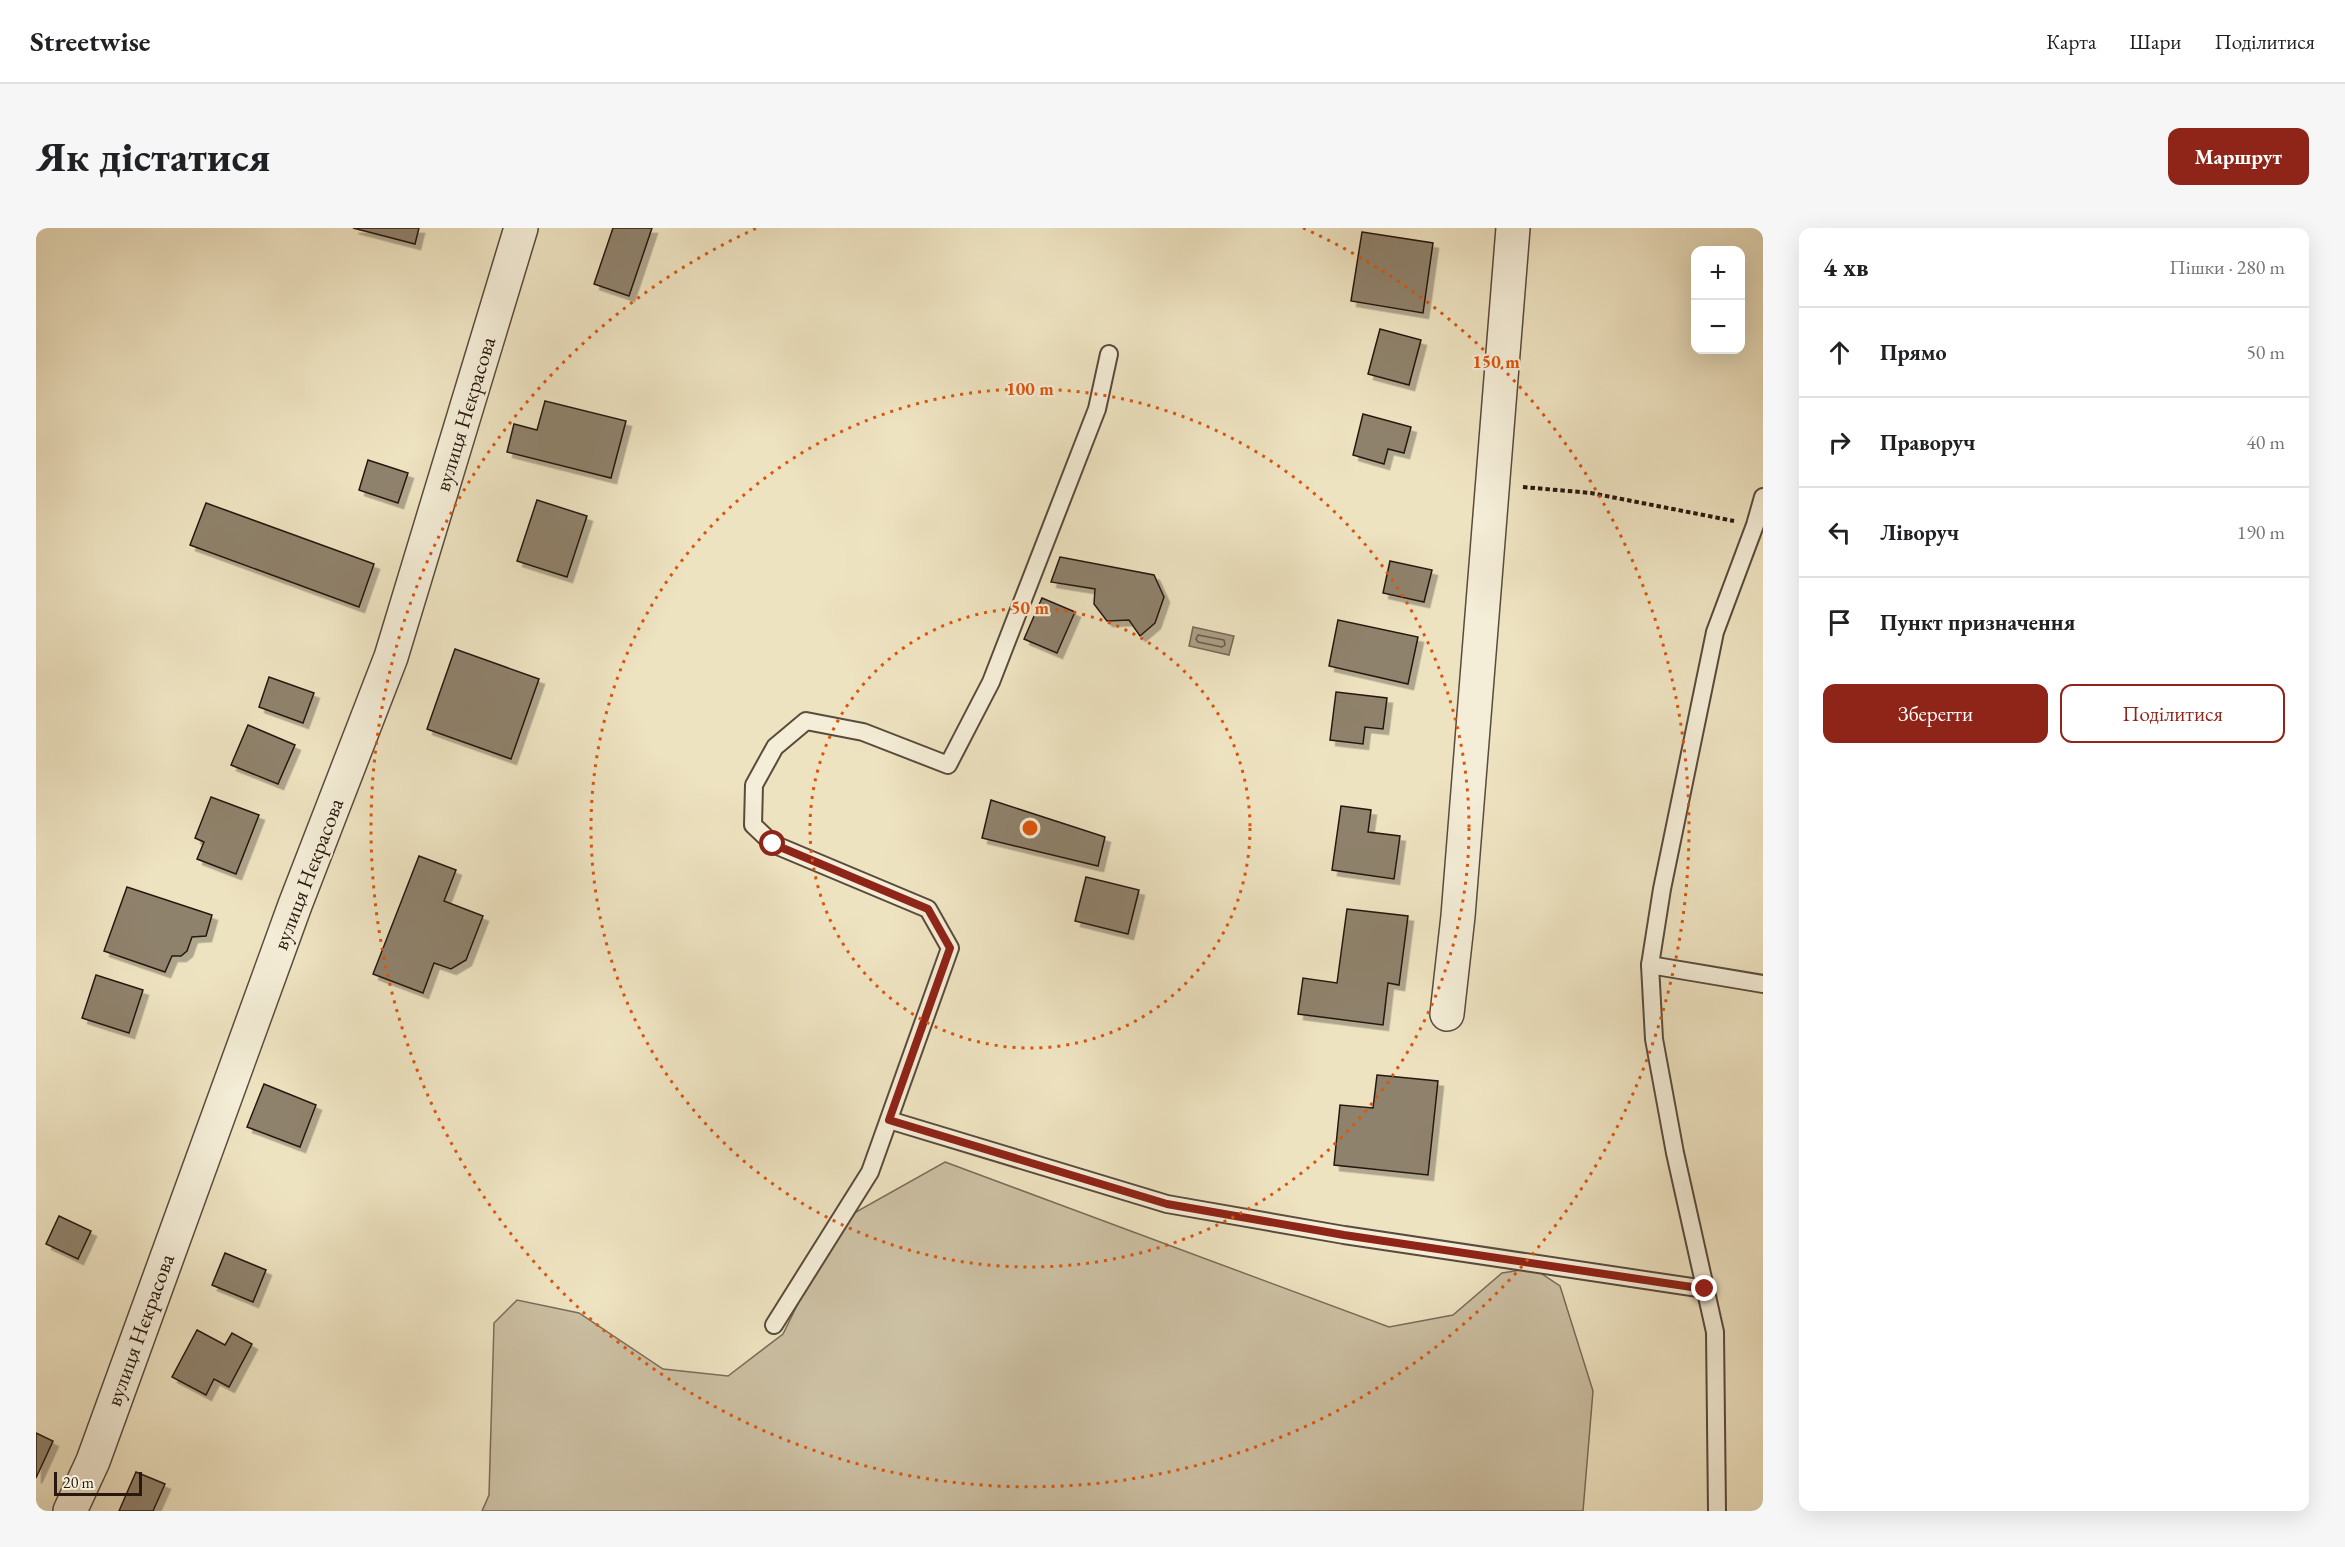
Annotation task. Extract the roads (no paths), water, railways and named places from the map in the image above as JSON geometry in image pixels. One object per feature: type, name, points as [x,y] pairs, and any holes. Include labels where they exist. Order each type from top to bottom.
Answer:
[{"type":"street","name":"вулиця Нєкрасова","points":[[70,1511],[93,1461],[295,905],[391,657],[521,228]]},
{"type":"street","points":[[1447,1014],[1459,905],[1513,228]]},
{"type":"lane","points":[[774,1325],[870,1172],[950,948],[928,909],[773,844],[753,825],[754,785],[775,747],[806,721],[863,732],[948,765],[995,671],[1097,409],[1109,354]]},
{"type":"lane","points":[[1718,1511],[1715,1332],[1675,1153],[1654,1040],[1650,965],[1676,819],[1715,632],[1755,525],[1763,497]]},
{"type":"lane","points":[[1650,965],[1763,984]]},
{"type":"lane","points":[[889,1120],[1167,1204],[1344,1235],[1705,1289]]},
{"type":"water","points":[[1193,627],[1234,636],[1229,655],[1189,646]]}]
